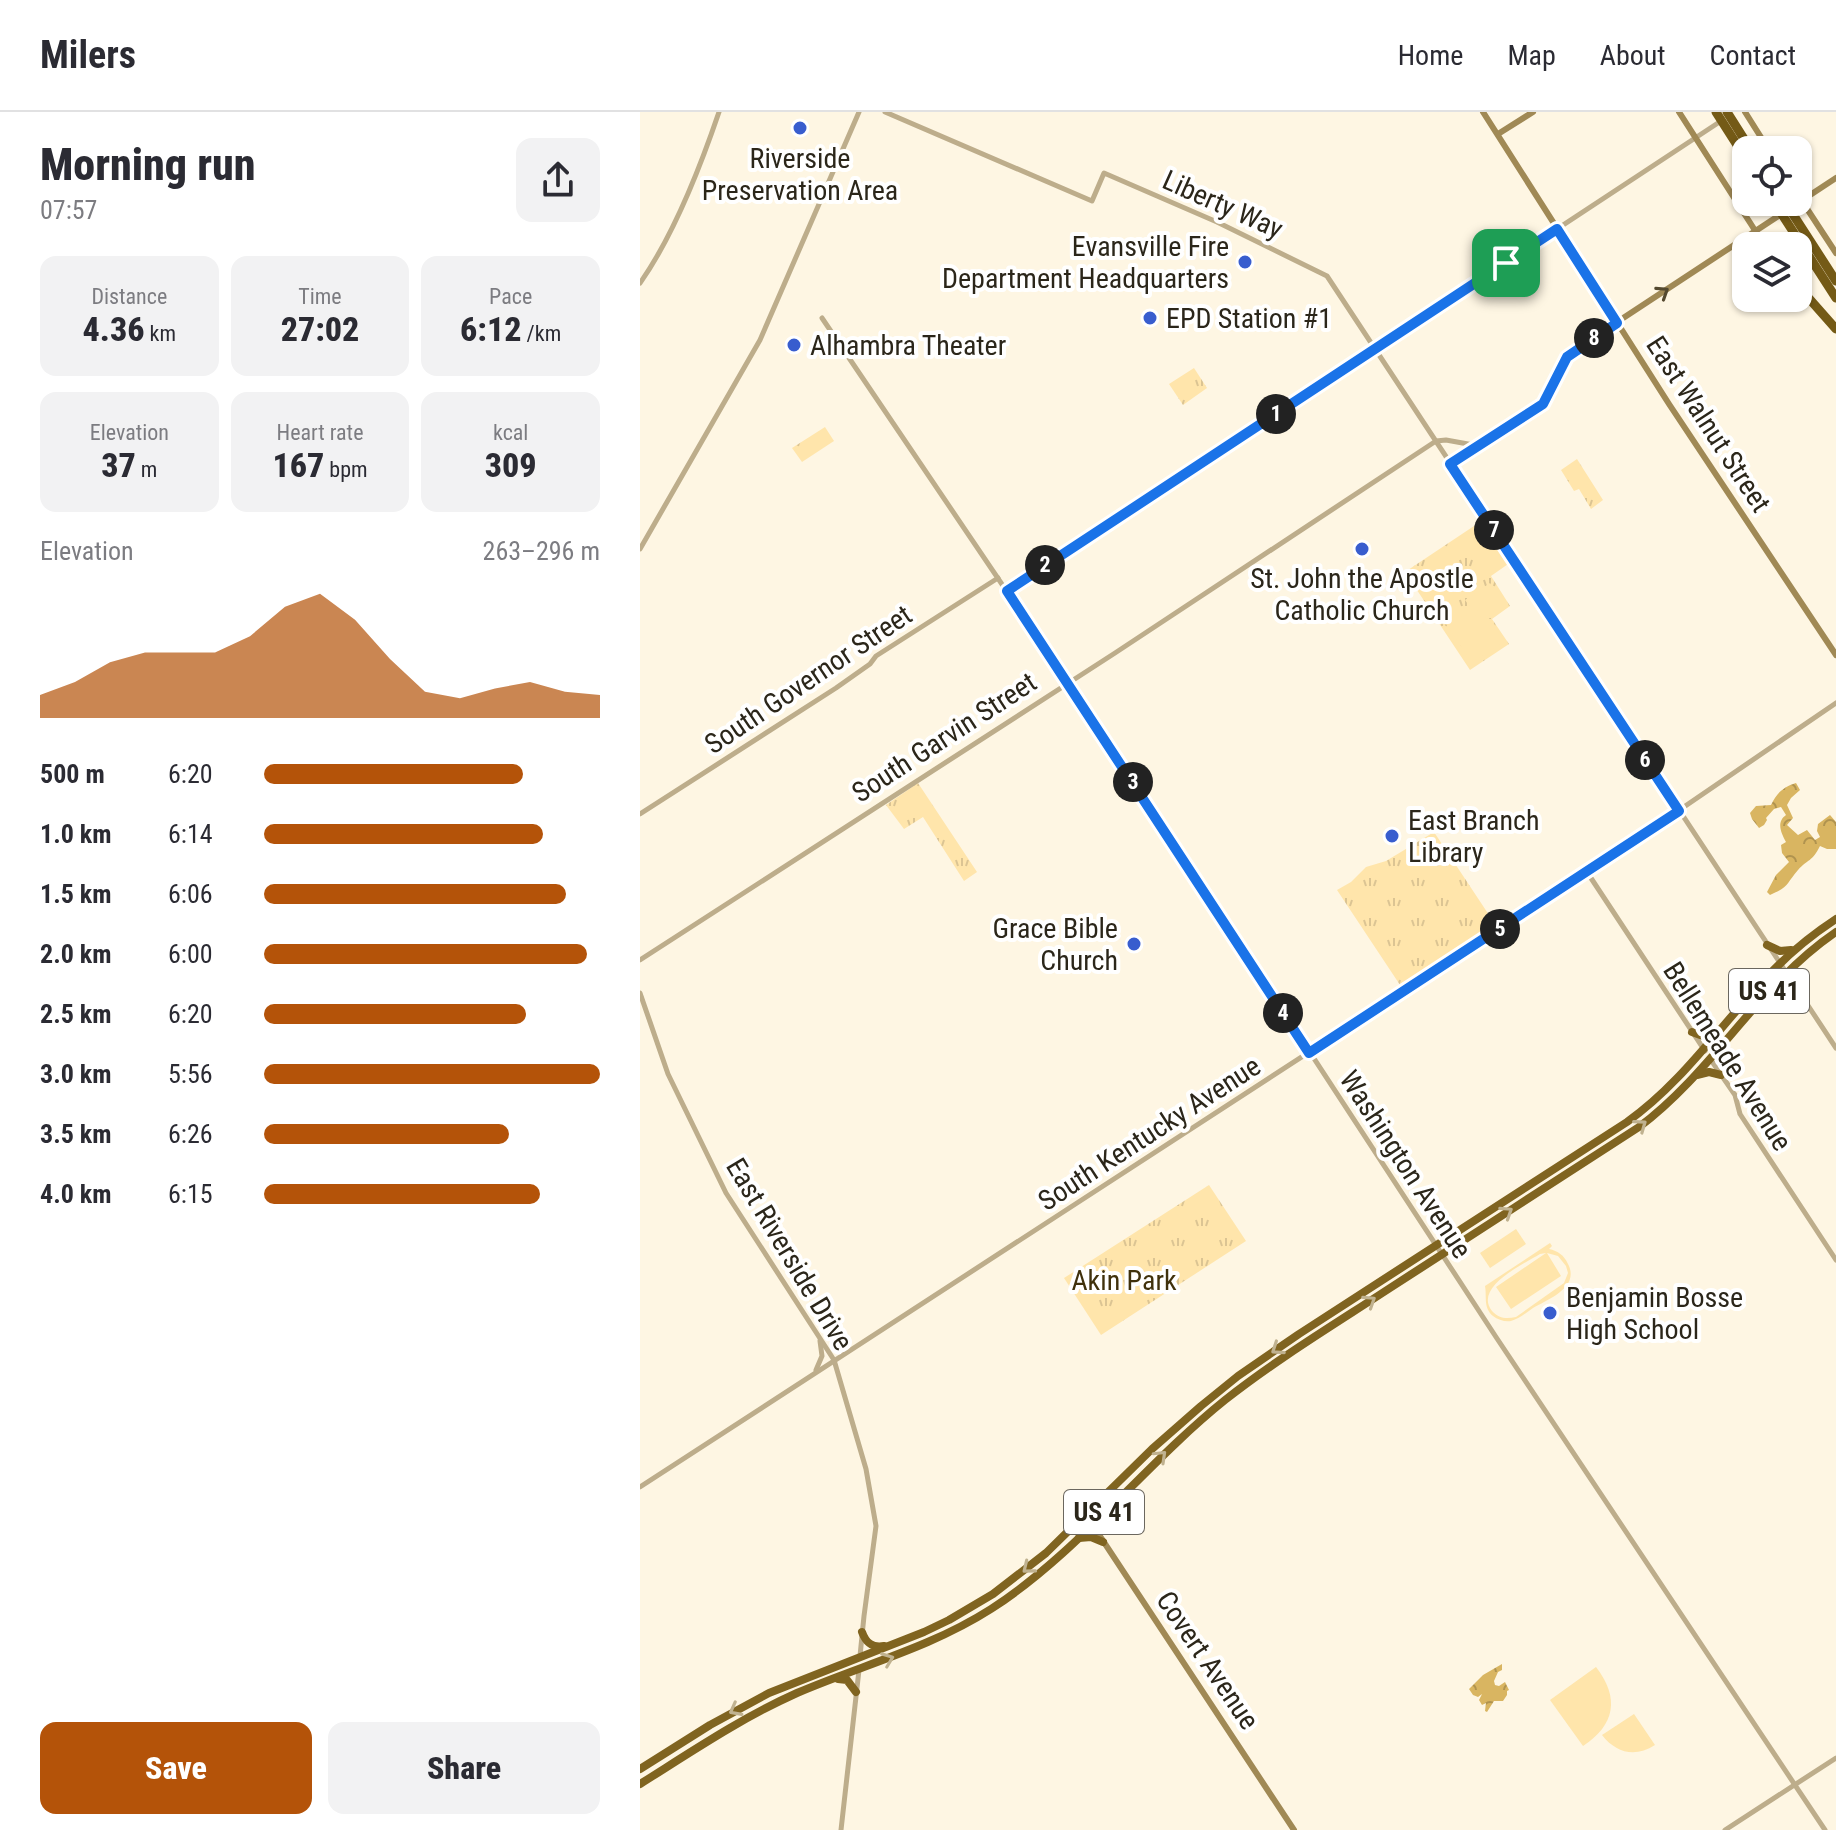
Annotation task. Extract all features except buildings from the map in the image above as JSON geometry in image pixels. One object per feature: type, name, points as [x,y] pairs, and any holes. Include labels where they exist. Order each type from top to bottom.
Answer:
[{"type":"highway","points":[[1721,114],[1739,136]]},
{"type":"highway","points":[[1721,114],[1733,136]]},
{"type":"highway","points":[[1788,216],[1836,298]]},
{"type":"highway","points":[[1789,216],[1836,281]]},
{"type":"highway","points":[[1812,302],[1836,329]]},
{"type":"highway","name":"US 41","points":[[640,1769],[745,1705],[806,1677],[897,1644],[949,1620],[993,1594],[1035,1563],[1152,1449],[1256,1363],[1649,1105],[1676,1081],[1780,963],[1836,919]]},
{"type":"highway","name":"US 41","points":[[640,1784],[739,1722],[779,1701],[940,1637],[978,1617],[1024,1586],[1079,1538],[1163,1454],[1255,1377],[1645,1123],[1696,1075],[1786,972],[1836,932]]},
{"type":"highway","points":[[1767,945],[1782,952],[1796,948]]},
{"type":"highway","points":[[1769,990],[1787,985],[1799,993]]},
{"type":"highway","points":[[1692,1032],[1706,1035],[1721,1030]]},
{"type":"highway","points":[[1696,1075],[1709,1072],[1721,1075]]},
{"type":"highway","points":[[1570,1159],[1577,1161],[1576,1168]]},
{"type":"highway","points":[[1338,1309],[1337,1318],[1344,1318]]},
{"type":"highway","points":[[1077,1502],[1097,1503]]},
{"type":"highway","points":[[1079,1538],[1091,1537],[1103,1542]]},
{"type":"highway","points":[[862,1632],[875,1647],[897,1644]]},
{"type":"highway","points":[[822,1683],[845,1679],[856,1692]]},
{"type":"main road","name":"East Walnut Street","points":[[1483,112],[1669,404],[1836,655]]},
{"type":"main road","points":[[1498,134],[1533,112]]},
{"type":"main road","points":[[1679,112],[1756,232],[1777,216]]},
{"type":"main road","points":[[1745,112],[1760,136]]},
{"type":"main road","points":[[1812,191],[1836,178]]},
{"type":"main road","points":[[1812,216],[1836,253]]},
{"type":"main road","points":[[1543,404],[1567,357],[1732,248]]},
{"type":"main road","name":"Covert Avenue","points":[[1086,1515],[1294,1830]]},
{"type":"street","points":[[640,283],[664,248],[710,141],[719,112]]},
{"type":"street","points":[[640,549],[760,340],[859,112]]},
{"type":"street","name":"Liberty Way","points":[[885,112],[1092,201],[1104,173],[1217,222],[1325,274],[1375,349]]},
{"type":"street","points":[[1007,591],[1735,112]]},
{"type":"street","name":"Washington Avenue","points":[[822,318],[1068,682],[1436,1246],[1825,1830]]},
{"type":"street","points":[[1375,349],[1836,1048]]},
{"type":"street","points":[[1450,464],[1543,404]]},
{"type":"street","points":[[1436,441],[1479,446]]},
{"type":"street","name":"South Garvin Street","points":[[640,960],[1436,441]]},
{"type":"street","name":"South Governor Street","points":[[640,814],[836,688],[870,664],[876,656],[998,578]]},
{"type":"street","name":"South Kentucky Avenue","points":[[640,1487],[1587,872],[1836,703]]},
{"type":"street","name":"Bellemeade Avenue","points":[[1587,872],[1735,1095],[1740,1114],[1836,1260]]},
{"type":"street","name":"East Riverside Drive","points":[[640,993],[668,1074],[725,1192],[834,1360],[866,1469],[876,1526],[841,1830]]},
{"type":"street","points":[[811,1375],[819,1364],[822,1352],[815,1330]]},
{"type":"street","points":[[1725,1830],[1836,1758]]},
{"type":"green space","points":[[1194,368],[1207,388],[1183,405],[1169,384]]},
{"type":"green space","points":[[825,427],[834,441],[802,462],[792,448]]},
{"type":"green space","points":[[1577,459],[1603,500],[1591,509],[1579,489],[1574,491],[1561,470]]},
{"type":"green space","points":[[1483,520],[1511,562],[1491,576],[1510,606],[1492,619],[1509,644],[1470,670],[1405,572]]},
{"type":"green space","points":[[1490,583],[1503,607],[1491,615],[1481,601],[1482,607],[1474,613],[1465,600]]},
{"type":"green space","points":[[1471,615],[1491,619],[1505,641],[1474,661],[1470,660],[1446,624]]},
{"type":"green space","points":[[918,783],[977,872],[964,881],[923,817],[904,829],[886,805]]},
{"type":"green space","points":[[1796,783],[1800,790],[1787,805],[1793,818],[1787,825],[1798,835],[1807,830],[1815,840],[1820,837],[1818,824],[1830,815],[1836,822],[1836,849],[1820,846],[1787,885],[1770,895],[1767,892],[1776,875],[1789,862],[1782,853],[1781,845],[1786,842],[1780,824],[1786,815],[1781,807],[1774,809],[1759,828],[1750,813],[1756,806],[1771,805],[1781,791]]},
{"type":"green space","points":[[1434,832],[1491,918],[1490,931],[1402,988],[1337,890],[1351,882],[1366,867],[1386,861]]},
{"type":"green space","name":"Akin Park","points":[[1209,1185],[1246,1241],[1101,1335],[1064,1278]]},
{"type":"green space","points":[[1516,1229],[1526,1244],[1490,1268],[1480,1253]]},
{"type":"green space","points":[[1550,1243],[1552,1246],[1549,1249],[1563,1256],[1571,1272],[1561,1291],[1511,1321],[1499,1320],[1490,1313],[1485,1286]],"holes":[[[1546,1253],[1496,1287],[1511,1309],[1561,1276],[1547,1253],[1558,1256],[1568,1273],[1564,1283],[1516,1317],[1503,1318],[1495,1314],[1488,1302],[1489,1293],[1503,1277]]]},
{"type":"green space","points":[[1502,1664],[1495,1685],[1505,1682],[1509,1690],[1503,1701],[1494,1701],[1487,1712],[1486,1703],[1482,1705],[1479,1700],[1482,1694],[1478,1697],[1469,1689],[1483,1675]]},
{"type":"green space","points":[[1596,1667],[1609,1689],[1610,1710],[1602,1729],[1583,1746],[1550,1700]]},
{"type":"green space","points":[[1634,1714],[1655,1745],[1626,1752],[1613,1746],[1602,1735]]},
{"type":"place","name":"Riverside Preservation Area","points":[[800,128]]},
{"type":"place","name":"Evansville Fire Department Headquarters","points":[[1245,262]]},
{"type":"place","name":"EPD Station #1","points":[[1150,318]]},
{"type":"place","name":"Alhambra Theater","points":[[794,345]]},
{"type":"place","name":"St. John the Apostle Catholic Church","points":[[1362,549]]},
{"type":"place","name":"East Branch Library","points":[[1392,836]]},
{"type":"place","name":"Grace Bible Church","points":[[1134,944]]},
{"type":"place","name":"Benjamin Bosse High School","points":[[1550,1313]]},
{"type":"route","points":[[1557,229],[1617,323],[1570,353],[1543,404],[1450,464],[1679,811],[1309,1053],[1007,591],[1506,263],[1557,229]]}]
